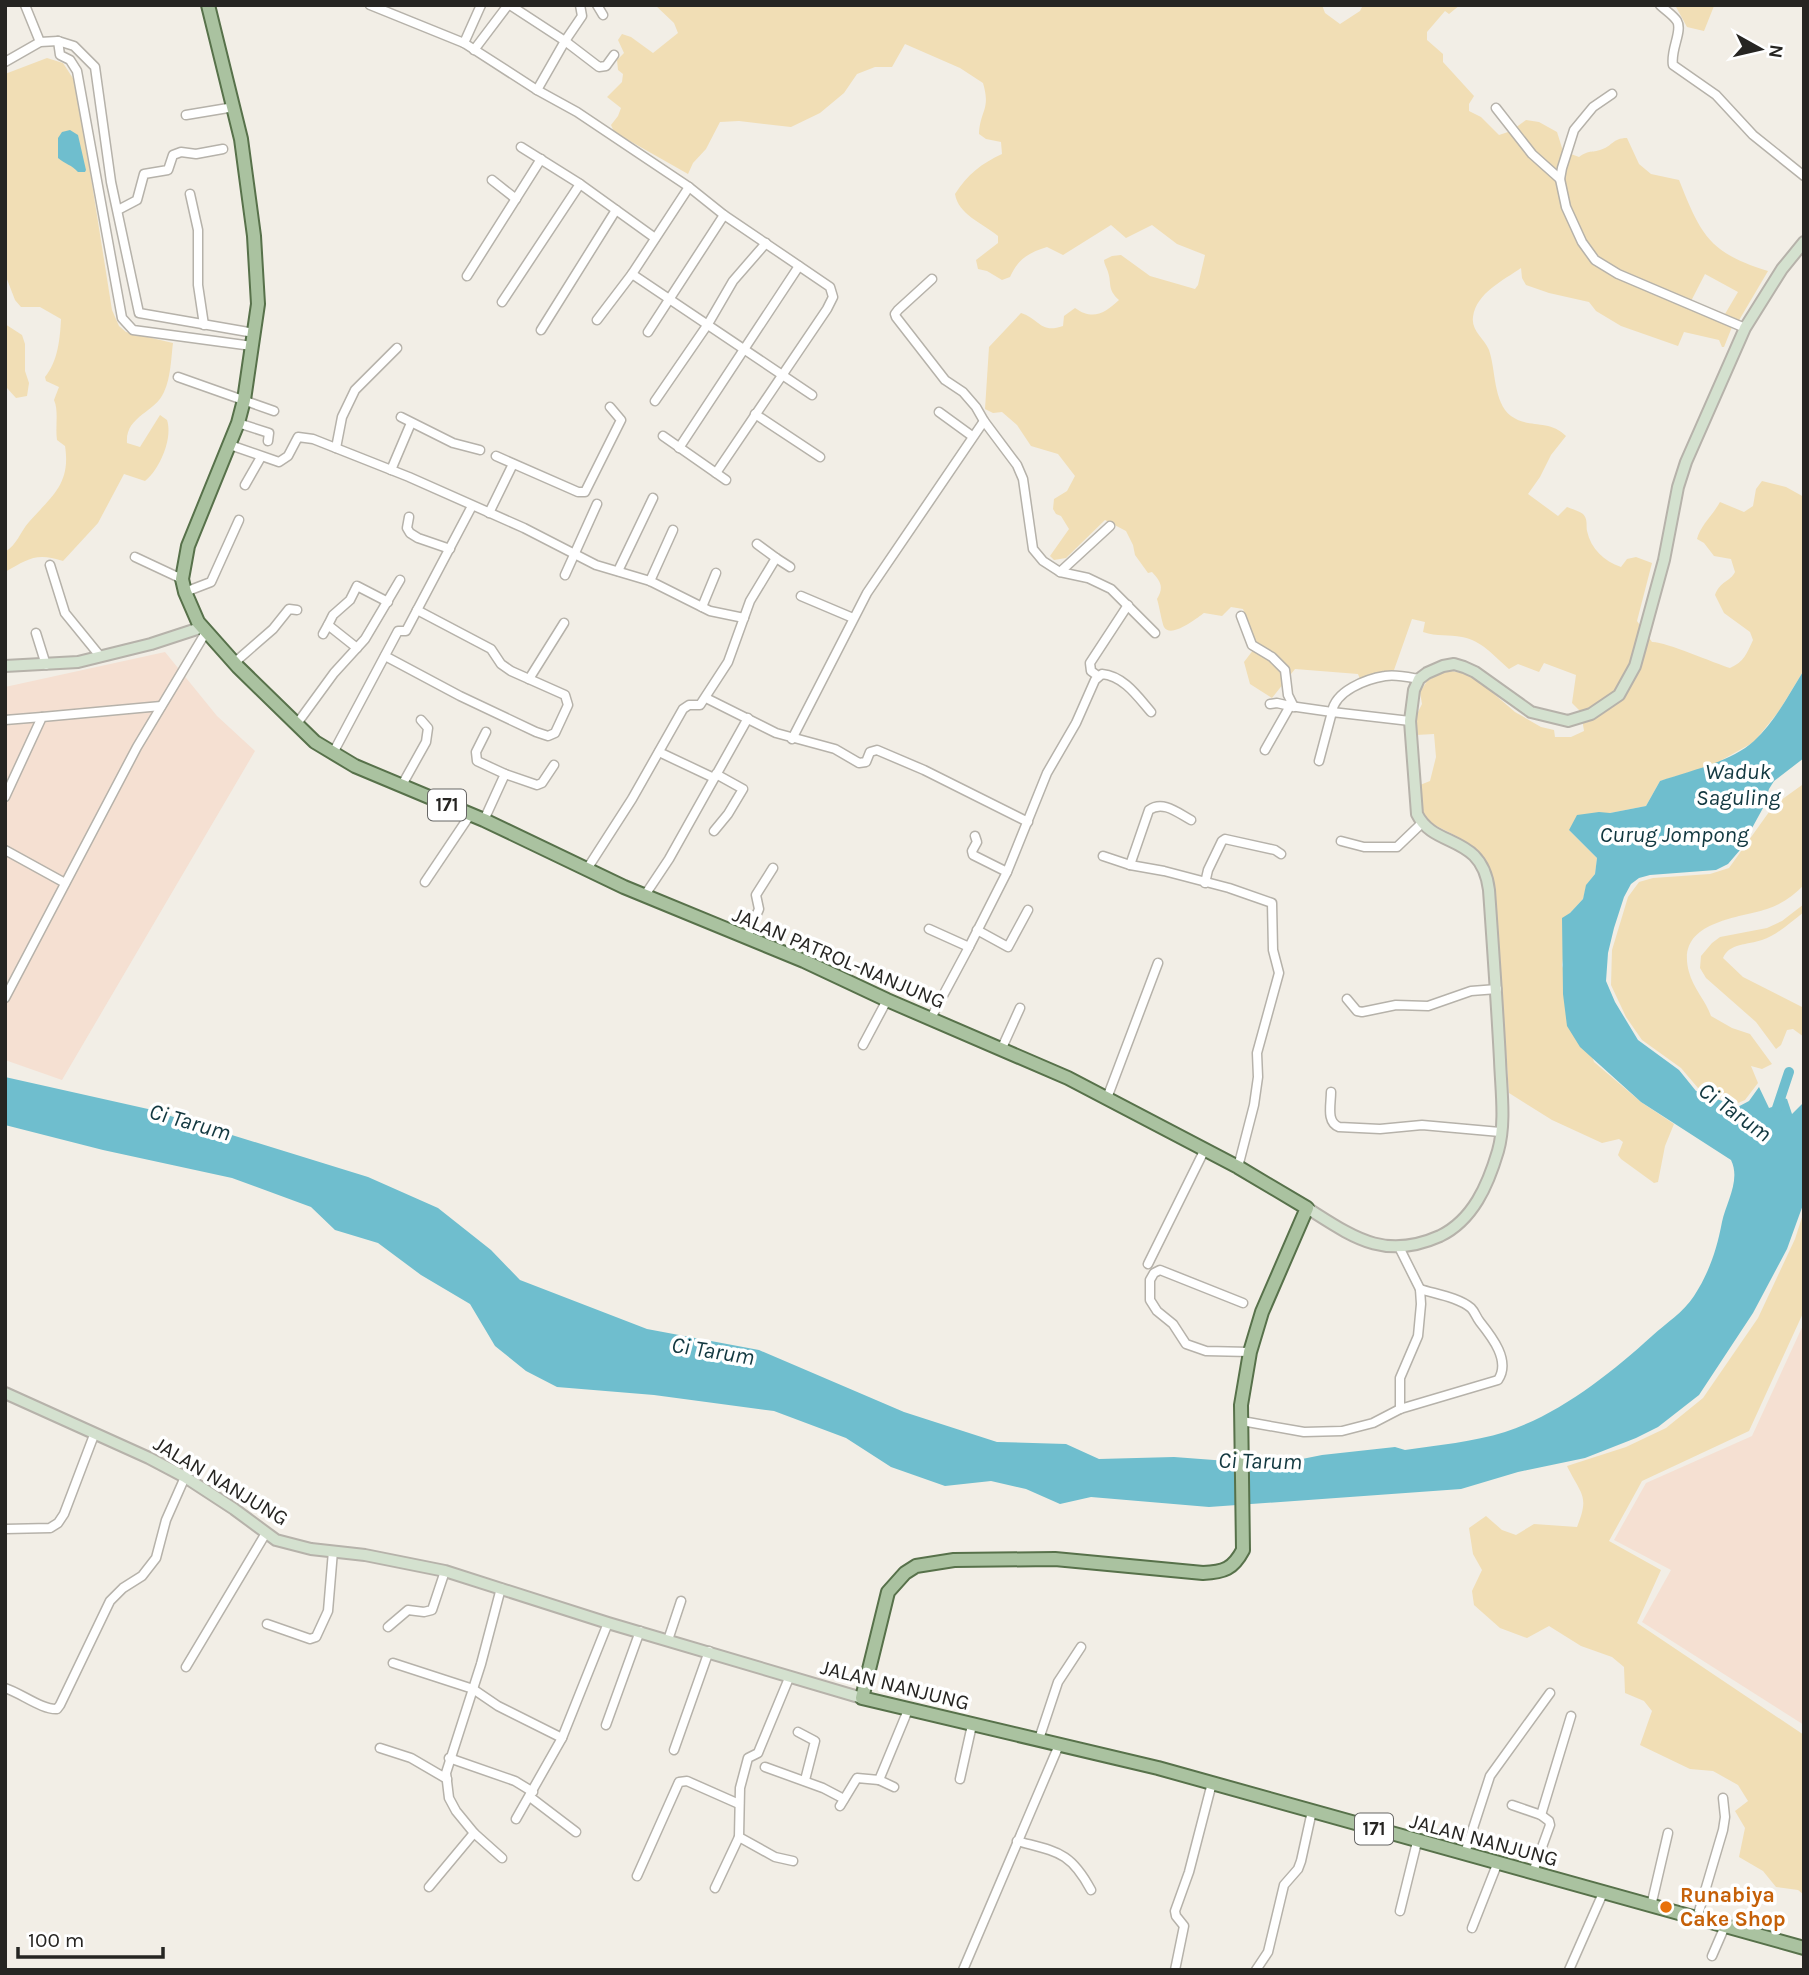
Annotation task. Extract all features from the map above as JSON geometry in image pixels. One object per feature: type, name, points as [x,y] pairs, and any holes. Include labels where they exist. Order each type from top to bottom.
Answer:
[{"type":"main road","points":[[184,586],[188,546],[238,423],[244,400],[258,304],[247,180],[234,107],[208,5]]},
{"type":"main road","name":"JALAN PATROL-NANJUNG","points":[[184,586],[205,629],[234,663],[296,725],[355,766],[484,820],[645,895],[1068,1078],[1205,1149],[1307,1208]]},
{"type":"main road","points":[[862,1698],[888,1592],[916,1566],[954,1560],[1055,1559],[1220,1573],[1236,1564],[1243,1550],[1241,1405],[1250,1352],[1262,1312],[1307,1208]]},
{"type":"main road","name":"JALAN NANJUNG","points":[[862,1698],[1212,1783],[1804,1948]]},
{"type":"street","points":[[25,5],[40,42]]},
{"type":"street","points":[[370,5],[464,43],[577,112],[830,287],[833,297],[827,309],[716,473]]},
{"type":"street","points":[[464,43],[481,5]]},
{"type":"street","points":[[474,50],[509,5],[565,41],[599,67],[606,66],[614,55]]},
{"type":"street","points":[[537,90],[582,16],[580,5]]},
{"type":"street","points":[[597,5],[603,15]]},
{"type":"street","points":[[1660,5],[1677,20],[1679,26],[1672,51],[1673,65],[1716,95],[1753,135],[1804,176]]},
{"type":"street","points":[[58,41],[60,55],[70,60],[77,71],[122,318],[133,330],[253,340]]},
{"type":"street","points":[[5,62],[40,42],[58,41],[74,46],[95,67],[111,182],[139,313],[204,325],[253,340]]},
{"type":"street","points":[[1612,94],[1593,107],[1574,130],[1560,180],[1570,216],[1582,242],[1595,260],[1618,274],[1745,328]]},
{"type":"street","points":[[186,115],[234,107]]},
{"type":"street","points":[[1496,107],[1532,154],[1560,180]]},
{"type":"street","points":[[521,146],[655,238]]},
{"type":"street","points":[[118,210],[137,201],[144,174],[168,170],[173,155],[223,149]]},
{"type":"street","points":[[467,276],[541,159]]},
{"type":"street","points":[[492,180],[516,199]]},
{"type":"street","points":[[502,302],[580,184]]},
{"type":"street","points":[[597,320],[632,274],[689,187]]},
{"type":"street","points":[[190,194],[198,226],[198,285],[204,325]]},
{"type":"street","points":[[541,330],[616,210]]},
{"type":"street","points":[[648,332],[724,215]]},
{"type":"street","points":[[1319,761],[1335,701],[1339,696],[1367,681],[1386,676],[1419,679],[1443,666],[1454,664],[1475,672],[1531,712],[1568,721],[1591,714],[1619,695],[1635,666],[1664,560],[1678,487],[1686,462],[1745,328],[1782,269],[1804,242]]},
{"type":"street","points":[[655,401],[708,324],[733,281],[766,243]]},
{"type":"street","points":[[679,448],[770,307],[800,266]]},
{"type":"street","points":[[632,274],[812,395]]},
{"type":"street","points":[[932,279],[898,310],[896,317],[945,380],[963,392],[976,407],[1017,466],[1023,479],[1033,549],[1043,561],[1059,572],[1075,574],[1111,589],[1155,633]]},
{"type":"street","points":[[336,448],[342,417],[355,390],[397,348]]},
{"type":"street","points":[[178,377],[274,411]]},
{"type":"street","points":[[496,456],[578,492],[584,492],[621,420],[610,407]]},
{"type":"street","points":[[939,412],[972,436]]},
{"type":"street","points":[[755,414],[820,457]]},
{"type":"street","points":[[391,470],[418,416]]},
{"type":"street","points":[[401,418],[453,443],[480,450]]},
{"type":"street","points":[[792,738],[867,593],[984,421]]},
{"type":"street","points":[[238,423],[269,433],[268,441]]},
{"type":"street","points":[[663,436],[726,480]]},
{"type":"street","points":[[230,445],[279,462],[288,456],[298,437],[313,439],[489,513],[596,565],[650,581],[702,607],[744,618]]},
{"type":"street","points":[[245,485],[261,457]]},
{"type":"street","points":[[489,513],[513,464]]},
{"type":"street","points":[[618,571],[653,498]]},
{"type":"street","points":[[565,575],[597,504]]},
{"type":"street","points":[[333,753],[398,631],[406,631],[472,506]]},
{"type":"street","points":[[409,517],[407,528],[414,536],[450,549]]},
{"type":"street","points":[[135,558],[184,586],[211,582],[239,520]]},
{"type":"street","points":[[1059,572],[1110,526]]},
{"type":"street","points":[[650,581],[673,530]]},
{"type":"street","points":[[757,544],[790,568]]},
{"type":"street","points":[[587,869],[632,799],[686,706],[700,705],[728,662],[750,601],[776,558]]},
{"type":"street","points":[[50,565],[65,614],[100,656]]},
{"type":"street","points":[[702,607],[716,573]]},
{"type":"street","points":[[296,725],[334,673],[376,623],[400,580]]},
{"type":"street","points":[[323,634],[333,615],[350,600],[357,586],[388,602]]},
{"type":"street","points":[[801,596],[853,618]]},
{"type":"street","points":[[1128,605],[1090,663],[1091,671],[1098,676],[1107,674],[1129,687],[1151,712]]},
{"type":"street","points":[[234,663],[273,629],[289,609],[297,610]]},
{"type":"street","points":[[385,656],[471,701],[536,732],[552,736],[568,705],[567,698],[562,693],[501,664],[491,649],[417,610]]},
{"type":"street","points":[[1241,616],[1252,645],[1272,657],[1284,670],[1292,707]]},
{"type":"street","points":[[529,679],[564,623]]},
{"type":"street","points":[[328,625],[357,648]]},
{"type":"street","points":[[5,666],[78,662],[205,629]]},
{"type":"street","points":[[5,998],[160,706],[205,629]]},
{"type":"street","points":[[36,633],[46,665]]},
{"type":"street","points":[[931,1018],[1007,872],[1047,773],[1076,723],[1098,676]]},
{"type":"street","points":[[1307,1208],[1367,1244],[1399,1247],[1440,1236],[1463,1222],[1470,1214],[1483,1190],[1498,1150],[1502,1109],[1497,989],[1488,882],[1482,864],[1464,847],[1422,824],[1416,814],[1410,721],[1414,690],[1419,679]]},
{"type":"street","points":[[706,698],[776,733],[835,749],[863,764],[870,752],[877,750],[1028,822]]},
{"type":"street","points":[[1270,704],[1410,721]]},
{"type":"street","points":[[5,720],[160,706]]},
{"type":"street","points":[[1265,750],[1292,707]]},
{"type":"street","points":[[5,797],[42,717]]},
{"type":"street","points":[[645,895],[669,859],[748,718]]},
{"type":"street","points":[[402,785],[426,742],[428,727],[421,720]]},
{"type":"street","points":[[486,732],[477,752],[477,761],[505,775],[537,785],[542,783],[554,765]]},
{"type":"street","points":[[659,752],[752,794]]},
{"type":"street","points":[[484,820],[505,775]]},
{"type":"street","points":[[714,831],[743,789]]},
{"type":"street","points":[[1130,865],[1149,810],[1162,806],[1191,820]]},
{"type":"street","points":[[425,882],[471,815]]},
{"type":"street","points":[[1341,841],[1364,847],[1397,847],[1422,824]]},
{"type":"street","points":[[975,836],[977,842],[972,851],[973,855],[1007,872]]},
{"type":"street","points":[[1205,883],[1213,860],[1225,839],[1275,850],[1280,854]]},
{"type":"street","points":[[5,850],[65,883]]},
{"type":"street","points":[[1103,856],[1252,895],[1272,905],[1273,950],[1279,973],[1257,1053],[1258,1077],[1254,1105],[1238,1167]]},
{"type":"street","points":[[747,937],[759,909],[756,895],[773,868]]},
{"type":"street","points":[[977,930],[1008,947],[1028,910]]},
{"type":"street","points":[[929,929],[969,947]]},
{"type":"street","points":[[1107,1098],[1158,963]]},
{"type":"street","points":[[1347,999],[1357,1011],[1362,1012],[1396,1005],[1428,1006],[1471,991],[1497,989]]},
{"type":"street","points":[[863,1045],[887,1000]]},
{"type":"street","points":[[1001,1050],[1020,1008]]},
{"type":"street","points":[[1331,1092],[1331,1120],[1339,1127],[1380,1129],[1422,1125],[1500,1132]]},
{"type":"street","points":[[1148,1264],[1205,1149]]},
{"type":"street","points":[[1399,1247],[1420,1289],[1421,1320],[1418,1336],[1400,1378],[1400,1409]]},
{"type":"street","points":[[1243,1303],[1160,1270],[1154,1273],[1150,1280],[1150,1300],[1153,1306],[1173,1324],[1186,1344],[1206,1351],[1250,1352]]},
{"type":"street","points":[[1242,1425],[1321,1432],[1358,1428],[1400,1409],[1499,1380],[1503,1367],[1491,1336],[1473,1310],[1459,1301],[1420,1289]]},
{"type":"street","name":"JALAN NANJUNG","points":[[5,1393],[185,1477],[234,1508],[276,1540],[311,1549],[376,1557],[445,1571],[608,1623],[862,1698]]},
{"type":"street","points":[[5,1529],[50,1528],[58,1523],[64,1514],[94,1435]]},
{"type":"street","points":[[5,1688],[30,1698],[47,1709],[57,1709],[110,1601],[123,1588],[142,1576],[156,1558],[166,1520],[185,1477]]},
{"type":"street","points":[[186,1667],[267,1533]]},
{"type":"street","points":[[267,1624],[310,1639],[316,1637],[328,1611],[332,1551]]},
{"type":"street","points":[[388,1627],[408,1610],[432,1610],[445,1571]]},
{"type":"street","points":[[502,1588],[473,1689],[449,1759],[447,1779],[453,1805],[474,1833],[502,1858]]},
{"type":"street","points":[[668,1640],[681,1601]]},
{"type":"street","points":[[516,1819],[562,1738],[608,1623]]},
{"type":"street","points":[[606,1725],[640,1631]]},
{"type":"street","points":[[1039,1739],[1058,1682],[1081,1647]]},
{"type":"street","points":[[674,1750],[709,1651]]},
{"type":"street","points":[[393,1663],[473,1689],[498,1706],[562,1738]]},
{"type":"street","points":[[715,1888],[739,1837],[739,1804],[748,1758],[758,1753],[789,1678]]},
{"type":"street","points":[[1465,1853],[1490,1776],[1550,1693]]},
{"type":"street","points":[[879,1780],[908,1710]]},
{"type":"street","points":[[1541,1815],[1571,1716]]},
{"type":"street","points":[[960,1779],[972,1725]]},
{"type":"street","points":[[798,1732],[815,1741],[805,1780]]},
{"type":"street","points":[[963,1970],[1059,1745]]},
{"type":"street","points":[[380,1748],[411,1758],[447,1779]]},
{"type":"street","points":[[449,1759],[515,1782],[576,1832]]},
{"type":"street","points":[[765,1767],[805,1780],[842,1802],[859,1777],[879,1780],[894,1787]]},
{"type":"street","points":[[637,1875],[679,1782],[687,1781],[739,1804]]},
{"type":"street","points":[[1175,1970],[1184,1926],[1175,1911],[1189,1872],[1212,1783]]},
{"type":"street","points":[[1697,1918],[1723,1830],[1723,1798]]},
{"type":"street","points":[[1512,1805],[1547,1818],[1550,1825],[1533,1872]]},
{"type":"street","points":[[1256,1970],[1268,1952],[1284,1885],[1298,1869],[1301,1861],[1312,1811]]},
{"type":"street","points":[[429,1887],[474,1833]]},
{"type":"street","points":[[1651,1906],[1668,1833]]},
{"type":"street","points":[[739,1837],[775,1857],[793,1860]]},
{"type":"street","points":[[1017,1840],[1059,1852],[1070,1859],[1078,1867],[1091,1890]]},
{"type":"street","points":[[1399,1911],[1417,1842]]},
{"type":"street","points":[[1472,1928],[1498,1862]]},
{"type":"street","points":[[1569,1970],[1603,1893]]},
{"type":"street","points":[[1712,1956],[1725,1926]]},
{"type":"shaded area","points":[[655,5],[1322,5],[1325,13],[1340,24],[1360,11],[1363,5],[1460,5],[1449,14],[1445,11],[1427,32],[1427,40],[1443,54],[1443,62],[1474,96],[1469,104],[1469,111],[1481,117],[1499,135],[1511,131],[1526,120],[1539,122],[1557,132],[1563,151],[1579,157],[1587,152],[1604,149],[1618,139],[1627,138],[1639,164],[1651,174],[1679,180],[1701,228],[1720,249],[1732,257],[1768,271],[1738,322],[1725,314],[1738,292],[1705,274],[1689,305],[1732,327],[1724,347],[1719,340],[1684,332],[1678,346],[1621,326],[1596,311],[1589,302],[1526,285],[1521,268],[1485,294],[1475,308],[1473,317],[1476,330],[1489,350],[1498,394],[1505,410],[1518,420],[1553,428],[1566,436],[1551,455],[1528,494],[1558,516],[1567,507],[1583,514],[1592,543],[1599,554],[1609,561],[1621,567],[1627,559],[1636,557],[1652,563],[1637,621],[1652,642],[1678,648],[1730,668],[1742,660],[1753,640],[1750,632],[1724,613],[1715,595],[1735,572],[1731,559],[1714,556],[1704,543],[1697,539],[1720,502],[1744,512],[1753,506],[1756,489],[1762,481],[1786,487],[1804,497],[1804,670],[1779,711],[1754,742],[1711,766],[1660,781],[1646,806],[1589,814],[1569,830],[1597,858],[1595,874],[1587,884],[1583,899],[1570,913],[1562,965],[1594,1062],[1641,1102],[1674,1124],[1665,1146],[1658,1182],[1654,1183],[1621,1159],[1618,1155],[1623,1142],[1619,1139],[1602,1143],[1552,1120],[1509,1093],[1494,883],[1483,858],[1462,839],[1421,818],[1417,802],[1420,785],[1430,781],[1436,757],[1434,734],[1416,735],[1416,716],[1422,704],[1420,692],[1427,681],[1446,670],[1472,675],[1515,712],[1541,727],[1554,730],[1555,737],[1571,737],[1584,731],[1581,712],[1572,703],[1576,675],[1544,663],[1539,672],[1518,664],[1509,669],[1475,641],[1423,632],[1425,622],[1412,619],[1394,670],[1360,679],[1358,674],[1295,669],[1272,698],[1250,684],[1244,662],[1257,645],[1243,609],[1231,607],[1222,616],[1204,613],[1178,629],[1167,630],[1163,625],[1157,599],[1161,588],[1159,582],[1152,572],[1148,573],[1135,555],[1126,531],[1105,520],[1066,558],[1054,560],[1050,556],[1069,529],[1053,509],[1054,499],[1067,491],[1075,476],[1058,454],[1031,446],[1017,425],[1002,412],[993,413],[985,409],[989,347],[1021,313],[1045,327],[1055,328],[1063,326],[1064,316],[1075,308],[1093,315],[1109,309],[1119,300],[1111,289],[1104,262],[1112,256],[1121,255],[1150,276],[1195,289],[1205,255],[1177,244],[1152,225],[1126,238],[1111,225],[1063,255],[1047,247],[1034,252],[1020,261],[1010,277],[1002,280],[978,269],[976,260],[998,243],[998,236],[966,213],[955,194],[976,170],[1002,154],[1001,142],[986,139],[979,134],[986,105],[983,83],[960,68],[905,44],[892,67],[875,67],[857,74],[844,93],[820,113],[791,127],[739,121],[720,122],[706,149],[693,163],[688,174],[614,132],[611,125],[621,108],[607,97],[622,82],[623,74],[618,70],[617,60],[624,53],[618,40],[622,34],[631,37],[653,53],[678,33],[674,23]]},
{"type":"shaded area","points":[[1675,5],[1714,6],[1704,31],[1687,27]]},
{"type":"shaded area","points":[[47,58],[63,63],[76,83],[112,310],[119,326],[126,332],[173,343],[164,392],[154,405],[135,421],[128,434],[127,443],[140,447],[160,415],[167,420],[168,435],[164,453],[156,469],[145,481],[124,474],[98,523],[63,561],[46,557],[32,558],[5,572],[5,552],[13,546],[58,488],[66,459],[65,446],[57,440],[54,400],[59,387],[46,381],[45,377],[56,357],[61,319],[40,307],[21,307],[15,300],[5,274],[5,74]]},
{"type":"shaded area","points":[[5,324],[22,335],[25,344],[25,371],[29,383],[27,396],[16,398],[7,388]]},
{"type":"shaded area","points":[[165,652],[217,716],[255,751],[62,1080],[5,1060],[5,687]]},
{"type":"shaded area","points":[[1804,780],[1804,885],[1772,907],[1725,920],[1699,933],[1691,942],[1687,955],[1691,978],[1711,1016],[1750,1034],[1772,1064],[1762,1069],[1751,1066],[1758,1083],[1745,1100],[1738,1103],[1698,1088],[1681,1068],[1642,1040],[1626,1017],[1611,985],[1612,950],[1628,897],[1639,882],[1653,878],[1710,874],[1729,868],[1774,805],[1802,785]]},
{"type":"shaded area","points":[[1804,904],[1804,912],[1778,932],[1768,938],[1734,947],[1723,958],[1743,977],[1804,1008],[1804,1037],[1793,1029],[1787,1030],[1781,1045],[1776,1049],[1756,1022],[1706,978],[1700,968],[1701,956],[1720,937],[1767,928],[1782,921]]},
{"type":"shaded area","points":[[1804,1211],[1804,1311],[1749,1431],[1642,1481],[1609,1541],[1661,1570],[1637,1623],[1804,1735],[1804,1895],[1798,1890],[1776,1887],[1763,1871],[1739,1857],[1745,1828],[1735,1811],[1748,1801],[1738,1785],[1713,1771],[1690,1769],[1640,1745],[1652,1711],[1644,1701],[1625,1693],[1624,1667],[1612,1657],[1581,1646],[1549,1626],[1527,1638],[1500,1628],[1474,1605],[1472,1591],[1482,1570],[1473,1554],[1469,1528],[1486,1516],[1502,1530],[1516,1535],[1534,1524],[1577,1527],[1583,1501],[1567,1466],[1626,1447],[1666,1428],[1703,1398],[1758,1318],[1795,1239]]},
{"type":"shaded area","points":[[1804,1323],[1804,1725],[1642,1622],[1671,1570],[1614,1540],[1646,1483],[1752,1436]]},
{"type":"water","points":[[70,130],[78,135],[85,172],[78,172],[58,158],[58,138],[62,132]]},
{"type":"water","points":[[1804,670],[1804,758],[1774,781],[1740,850],[1728,864],[1716,870],[1650,875],[1631,884],[1614,928],[1608,953],[1606,981],[1615,1002],[1638,1040],[1679,1070],[1696,1091],[1725,1102],[1732,1110],[1749,1101],[1759,1087],[1769,1108],[1775,1106],[1778,1096],[1787,1099],[1792,1114],[1804,1102],[1804,1202],[1787,1249],[1753,1313],[1699,1395],[1658,1427],[1585,1458],[1518,1472],[1461,1489],[1209,1507],[1091,1497],[1060,1504],[1026,1489],[991,1481],[945,1486],[891,1467],[846,1438],[774,1411],[654,1395],[557,1387],[526,1371],[495,1346],[470,1304],[421,1275],[378,1243],[335,1230],[311,1207],[232,1178],[5,1125],[5,1077],[148,1109],[368,1177],[438,1208],[491,1250],[520,1280],[647,1329],[759,1350],[904,1412],[997,1442],[1066,1444],[1099,1459],[1174,1457],[1254,1463],[1292,1461],[1395,1447],[1405,1450],[1505,1432],[1545,1415],[1583,1392],[1685,1308],[1704,1279],[1712,1260],[1734,1183],[1731,1160],[1641,1102],[1580,1047],[1567,1026],[1563,994],[1562,918],[1583,899],[1586,885],[1595,874],[1597,858],[1569,830],[1577,815],[1610,813],[1646,806],[1660,781],[1709,765],[1745,748],[1769,725]]},
{"type":"waterway","points":[[1777,1108],[1789,1072]]},
{"type":"place","name":"Runabiya Cake Shop","points":[[1666,1907]]},
{"type":"water label","name":"Waduk Saguling","points":[[1738,784]]},
{"type":"water label","name":"Curug Jompong","points":[[1674,834]]},
{"type":"water label","name":"Ci Tarum","points":[[1735,1112]]},
{"type":"water label","name":"Ci Tarum","points":[[190,1122]]},
{"type":"water label","name":"Ci Tarum","points":[[713,1351]]},
{"type":"water label","name":"Ci Tarum","points":[[1260,1461]]}]
